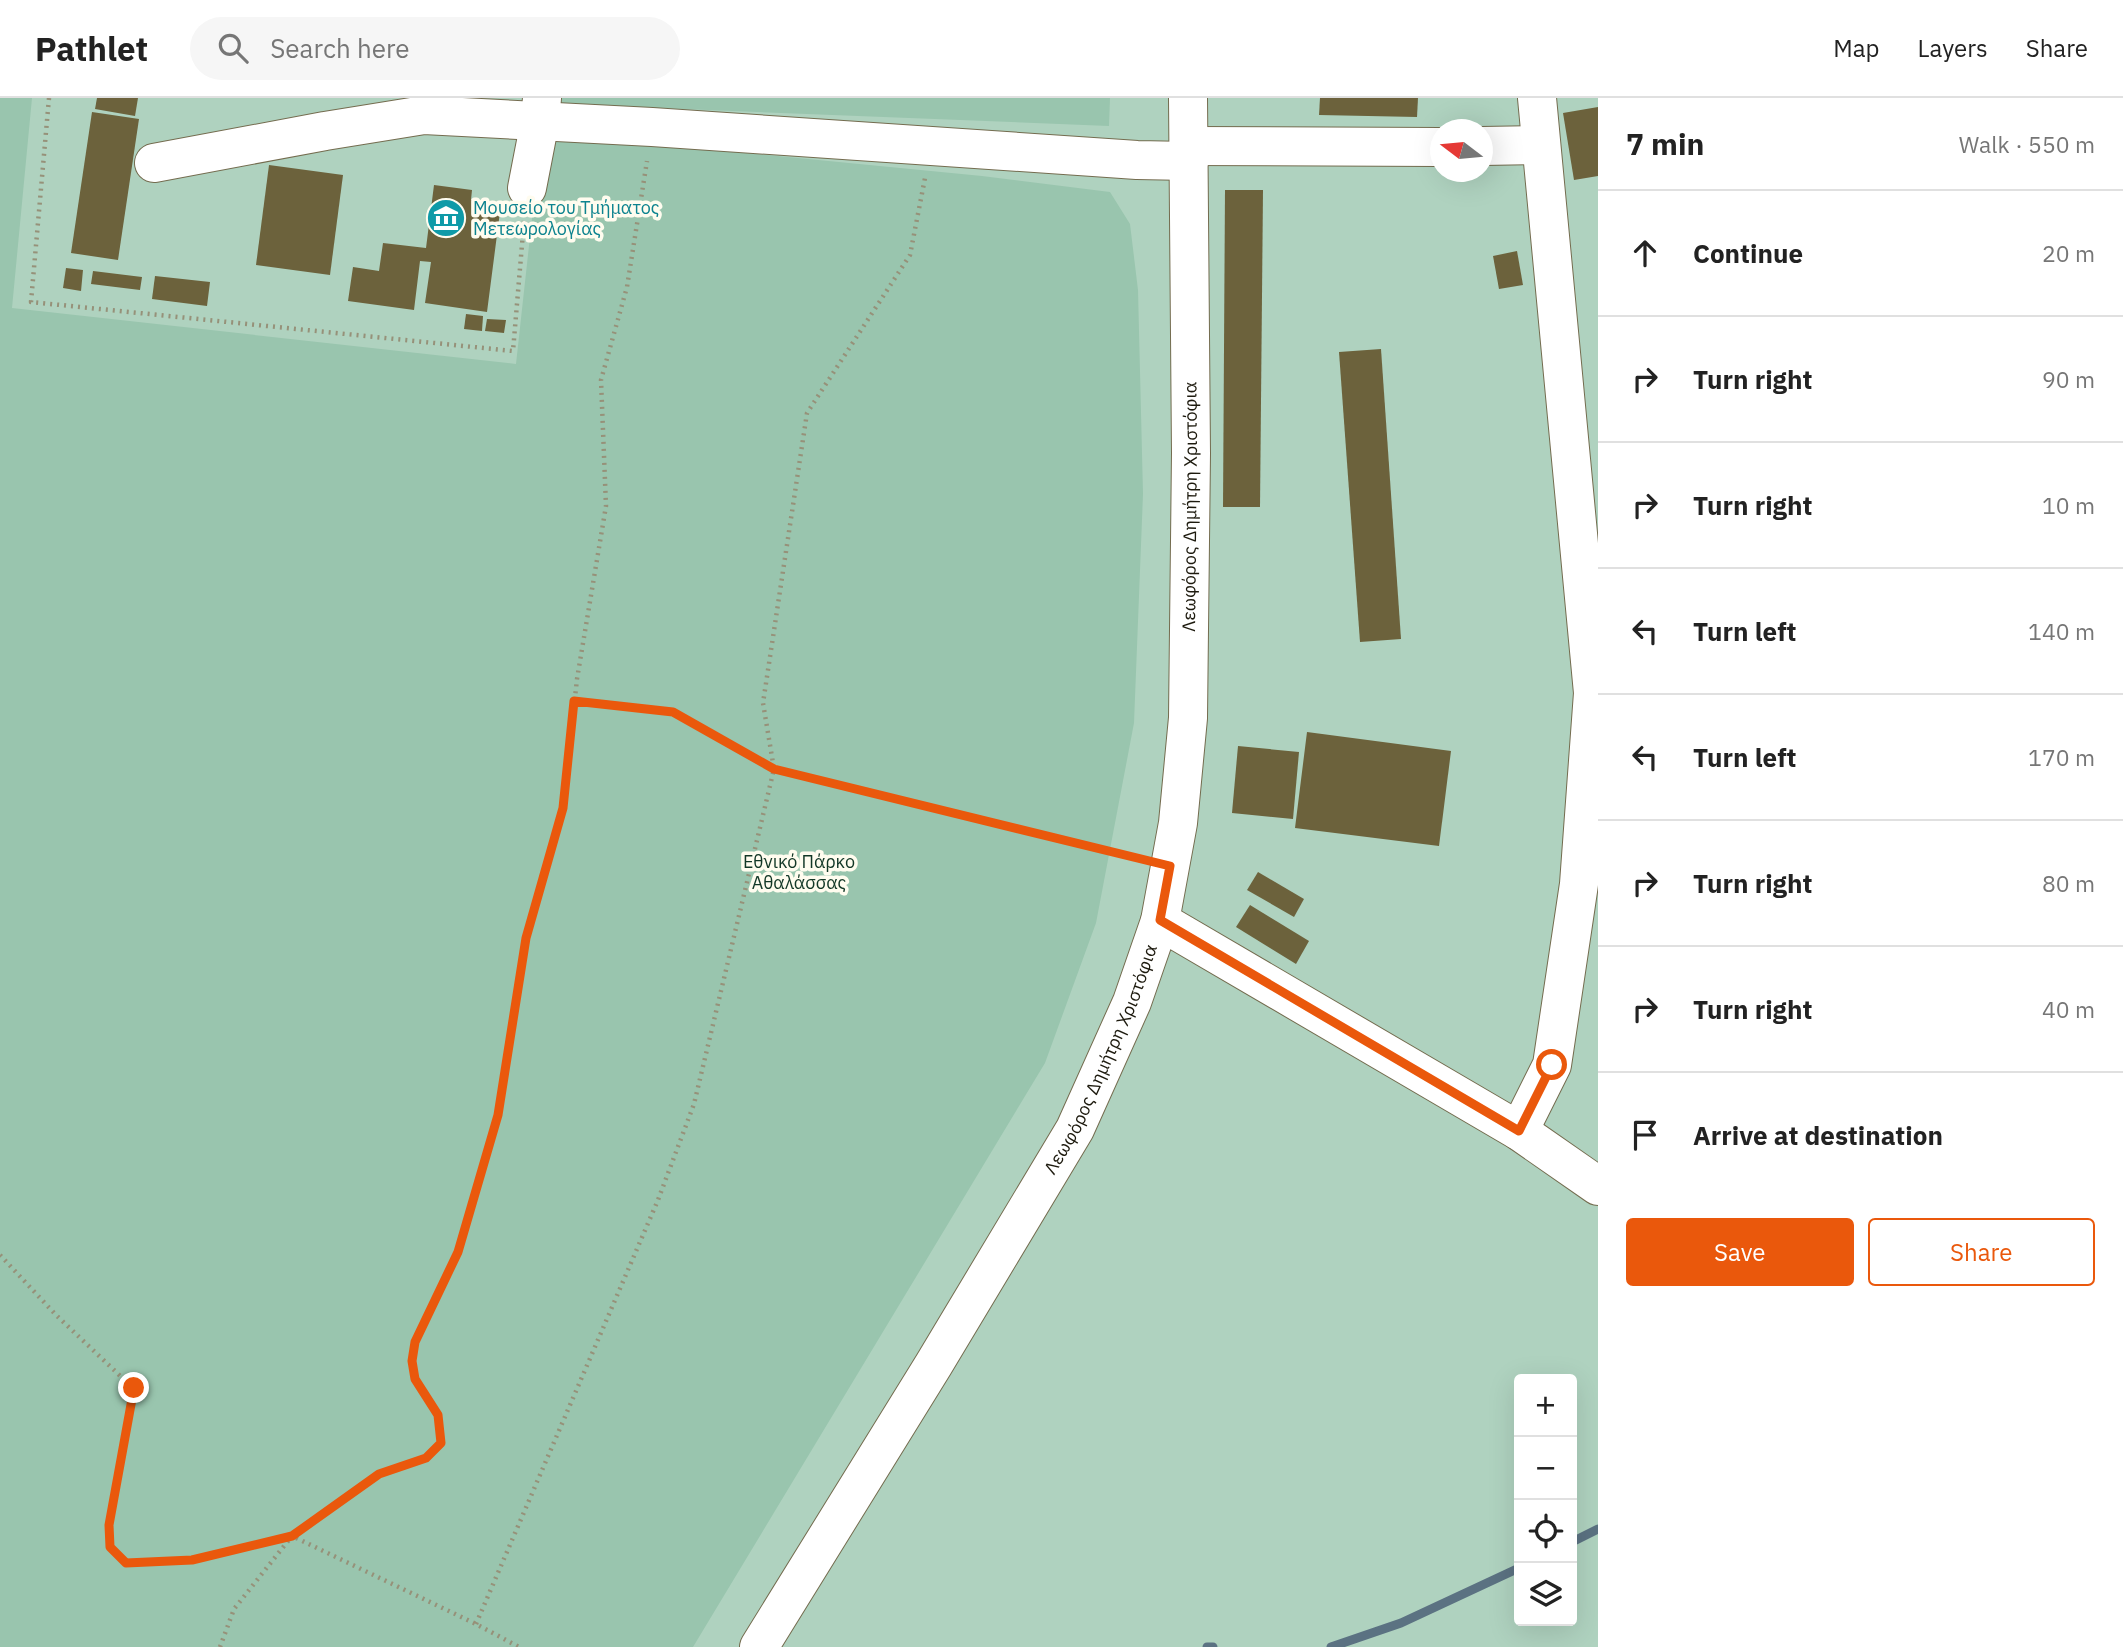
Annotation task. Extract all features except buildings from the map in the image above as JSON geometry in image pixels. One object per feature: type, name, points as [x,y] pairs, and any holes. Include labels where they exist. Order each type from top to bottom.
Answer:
[{"type":"main road","name":"Λεωφόρος Δημήτρη Χριστόφια","points":[[759,1647],[942,1353],[1075,1129],[1132,1002],[1160,920],[1178,823],[1188,718],[1191,467],[1188,98]]},
{"type":"main road","points":[[1519,1131],[1552,1065],[1579,884],[1593,693],[1536,98]]},
{"type":"main road","points":[[527,188],[541,110]]},
{"type":"main road","points":[[153,163],[325,131],[424,116],[541,110],[652,127],[1137,160],[1189,153],[1430,147]]},
{"type":"main road","points":[[1493,146],[1541,145]]},
{"type":"main road","points":[[1160,920],[1519,1131],[1598,1186]]},
{"type":"path","points":[[49,98],[31,302],[513,351],[527,188]]},
{"type":"path","points":[[220,1647],[234,1609],[292,1536],[379,1474],[426,1458],[441,1443],[438,1415],[415,1379],[412,1361],[415,1342],[458,1252],[498,1115],[526,938],[563,808],[574,701],[606,506],[601,380],[627,287],[652,127]]},
{"type":"path","points":[[476,1624],[658,1200],[694,1104],[774,769],[763,703],[807,413],[910,255],[932,145]]},
{"type":"path","points":[[574,701],[673,712],[774,769],[1170,866]]},
{"type":"path","points":[[0,1255],[56,1315],[134,1388],[109,1525],[110,1547],[126,1563],[192,1560],[292,1536],[519,1647]]},
{"type":"green space","name":"Εθνικό Πάρκο Αθαλάσσας","points":[[0,98],[1598,98],[1598,1647],[0,1647]]},
{"type":"green space","points":[[0,98],[32,98],[12,308],[516,364],[536,182],[550,134],[982,176],[1110,192],[1130,224],[1138,290],[1143,494],[1134,723],[1096,923],[1045,1063],[693,1647],[0,1647]]},
{"type":"green space","points":[[557,98],[1110,98],[1109,126],[557,104]]},
{"type":"waterway","points":[[1577,1540],[1598,1529]]},
{"type":"waterway","points":[[1331,1647],[1401,1623],[1514,1570]]},
{"type":"waterway","points":[[1207,1647],[1213,1647]]},
{"type":"place","name":"Μουσείο του Τμήματος Μετεωρολογίας","points":[[446,218]]},
{"type":"route","points":[[134,1388],[109,1525],[110,1547],[126,1563],[192,1560],[292,1536],[379,1474],[426,1458],[441,1443],[438,1415],[415,1379],[412,1361],[415,1342],[458,1252],[498,1115],[526,938],[563,808],[574,701],[673,712],[774,769],[1170,866],[1160,920],[1519,1131],[1552,1065]]}]
